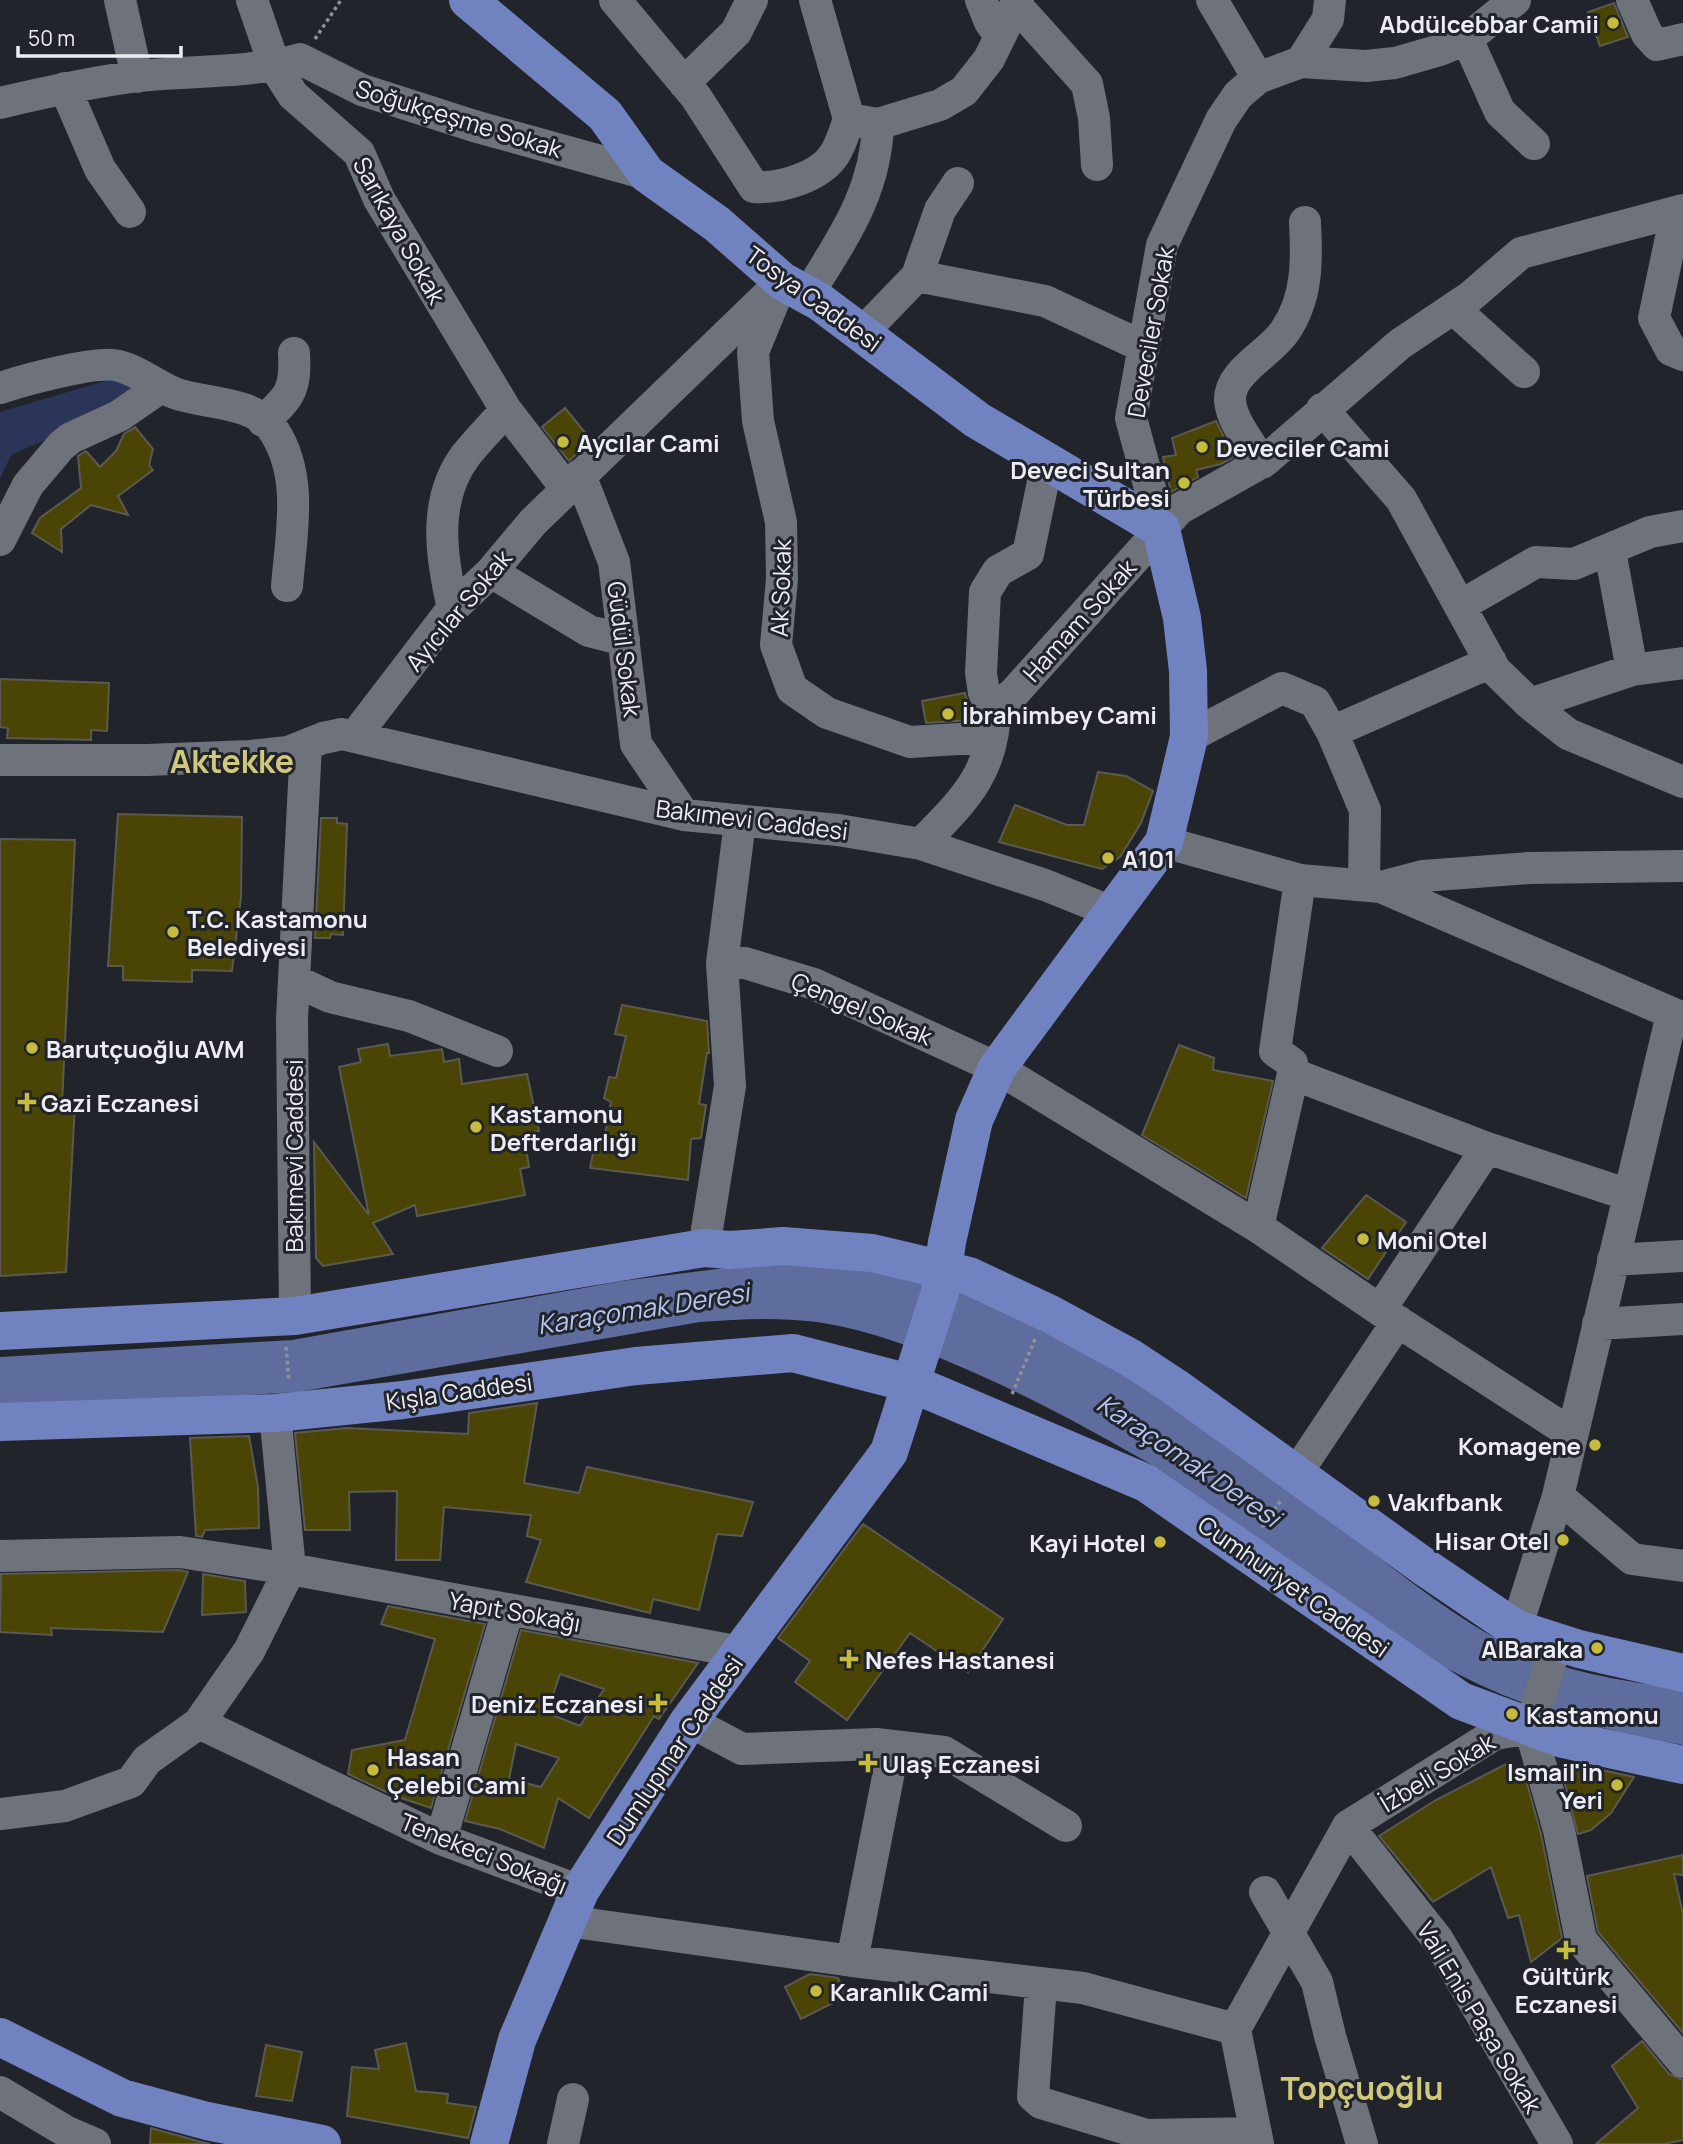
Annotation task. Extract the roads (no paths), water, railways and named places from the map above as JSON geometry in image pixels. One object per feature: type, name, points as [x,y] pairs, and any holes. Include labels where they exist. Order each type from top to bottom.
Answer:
[{"type":"main road","name":"Tosya Caddesi","points":[[468,0],[605,115],[647,174],[717,224],[794,289],[820,302],[977,421],[1161,529]]},
{"type":"main road","points":[[1161,529],[1182,618],[1188,671],[1189,737],[1164,842]]},
{"type":"main road","name":"Dumlupınar Caddesi","points":[[489,2144],[517,2040],[574,1906],[689,1721],[889,1452],[929,1334],[974,1120],[998,1068],[1164,842]]},
{"type":"main road","points":[[0,1331],[286,1322],[704,1248],[834,1248],[944,1269],[969,1276],[1050,1314],[1131,1359],[1289,1486],[1426,1568],[1516,1629],[1556,1643],[1651,1668],[1683,1672]]},
{"type":"main road","name":"Kışla Caddesi","points":[[0,1422],[282,1401],[403,1400],[636,1366],[793,1353],[913,1384]]},
{"type":"main road","name":"Cumhuriyet Caddesi","points":[[913,1384],[1146,1483],[1461,1701],[1563,1739],[1683,1765]]},
{"type":"main road","points":[[0,2037],[122,2098],[206,2120],[322,2144]]},
{"type":"street","points":[[120,0],[137,77]]},
{"type":"street","name":"Sarıkaya Sokak","points":[[252,0],[288,63],[293,95],[359,153],[379,199],[506,410]]},
{"type":"street","points":[[615,0],[696,97],[754,187],[766,188],[791,181],[821,168],[864,121],[940,105],[964,91],[989,60],[1017,3],[1087,84],[1094,118],[1097,165]]},
{"type":"street","points":[[684,83],[736,32],[752,0]]},
{"type":"street","points":[[794,289],[848,229],[869,182],[877,156],[815,0]]},
{"type":"street","points":[[981,0],[990,22],[1000,36]]},
{"type":"street","points":[[1212,0],[1258,78]]},
{"type":"street","points":[[1327,6],[1301,62],[1366,66],[1395,63],[1467,39],[1515,0]]},
{"type":"street","points":[[1632,0],[1647,34],[1657,45],[1683,39]]},
{"type":"street","points":[[1467,39],[1500,111],[1534,144]]},
{"type":"street","name":"Deveciler Sokak","points":[[1161,529],[1131,418],[1162,245],[1221,120],[1238,95],[1258,78],[1301,62]]},
{"type":"street","points":[[0,103],[65,88],[137,77],[288,63]]},
{"type":"street","name":"Soğukçeşme Sokak","points":[[288,63],[474,126],[647,174]]},
{"type":"street","points":[[65,88],[100,169],[130,212]]},
{"type":"street","points":[[862,334],[917,276],[940,210],[958,183]]},
{"type":"street","points":[[1680,212],[1654,318],[1671,350],[1683,355]]},
{"type":"street","name":"Hamam Sokak","points":[[993,722],[1014,693],[1179,509],[1262,463],[1400,344],[1454,309],[1521,253],[1680,212]]},
{"type":"street","points":[[1262,463],[1236,420],[1230,402],[1232,388],[1238,378],[1286,330],[1307,275],[1305,222]]},
{"type":"street","points":[[917,276],[1045,301],[1144,347]]},
{"type":"street","name":"Ayıcılar Sokak","points":[[355,736],[453,608],[491,572],[573,482],[794,289]]},
{"type":"street","name":"Ak Sokak","points":[[794,289],[753,352],[758,421],[781,522],[782,579],[776,645],[792,689],[827,713],[910,742],[993,722]]},
{"type":"street","points":[[1454,309],[1524,372]]},
{"type":"street","points":[[264,421],[289,399],[296,377],[294,353]]},
{"type":"street","points":[[5,377],[115,365],[178,394],[235,407],[264,421],[273,428],[291,471],[294,502],[287,586]]},
{"type":"street","points":[[0,540],[28,485],[61,446],[71,438],[130,409],[161,387]]},
{"type":"street","points":[[1322,409],[1401,499],[1491,662],[1530,704],[1568,734],[1683,782]]},
{"type":"street","points":[[453,608],[442,555],[445,495],[464,457],[506,410],[573,482]]},
{"type":"street","points":[[921,844],[974,787],[993,722],[981,673],[985,592],[998,571],[1028,554],[1048,463]]},
{"type":"street","name":"Güdül Sokak","points":[[573,482],[614,562],[636,744],[684,815]]},
{"type":"street","points":[[1460,606],[1536,562],[1574,565],[1650,532],[1683,526]]},
{"type":"street","points":[[1610,551],[1632,670]]},
{"type":"street","points":[[491,572],[589,631],[624,640]]},
{"type":"street","points":[[1332,732],[1491,662]]},
{"type":"street","points":[[1530,704],[1632,670],[1683,663]]},
{"type":"street","points":[[1189,737],[1282,688],[1315,702],[1332,732],[1365,810],[1373,885]]},
{"type":"street","name":"Bakımevi Caddesi","points":[[0,760],[147,760],[297,748],[342,734],[684,815],[838,830],[921,844],[1045,885],[1112,912]]},
{"type":"street","points":[[286,1322],[281,901],[297,748]]},
{"type":"street","name":"Bakımevi Caddesi","points":[[286,1322],[297,748]]},
{"type":"street","points":[[704,1248],[730,1086],[722,963],[740,822]]},
{"type":"street","points":[[1164,842],[1300,880],[1373,885],[1423,876],[1516,869],[1683,866]]},
{"type":"street","points":[[1258,1227],[1293,1074],[1292,1063],[1275,1051],[1300,880]]},
{"type":"street","points":[[1373,885],[1677,1016],[1629,1195],[1558,1496],[1516,1629]]},
{"type":"street","name":"Çengel Sokak","points":[[722,963],[746,963],[814,984],[998,1068],[1258,1227],[1389,1316],[1572,1434]]},
{"type":"street","points":[[294,980],[330,997],[409,1016],[497,1051]]},
{"type":"street","points":[[1293,1074],[1486,1148],[1629,1195]]},
{"type":"street","points":[[1289,1486],[1486,1148]]},
{"type":"street","points":[[1614,1260],[1683,1256]]},
{"type":"street","points":[[1598,1324],[1683,1319]]},
{"type":"street","points":[[0,1814],[65,1806],[131,1782],[147,1760],[200,1723],[249,1651],[290,1569],[282,1401]]},
{"type":"street","points":[[1558,1496],[1632,1559],[1683,1566]]},
{"type":"street","name":"Yapıt Sokağı","points":[[0,1556],[180,1552],[290,1569],[741,1652]]},
{"type":"street","points":[[441,1839],[508,1610]]},
{"type":"street","points":[[1556,1643],[1530,1728],[1559,1830],[1581,1940],[1683,2062]]},
{"type":"street","points":[[689,1721],[742,1749],[876,1744],[943,1752],[1066,1826]]},
{"type":"street","name":"Tenekeci Sokağı","points":[[200,1723],[574,1906],[852,1961],[1083,1988],[1235,2029]]},
{"type":"street","name":"İzbeli Sokak","points":[[1348,1826],[1495,1734],[1530,1728]]},
{"type":"street","points":[[852,1961],[894,1746]]},
{"type":"street","points":[[1041,1985],[1033,2096],[1041,2103],[1147,2135],[1257,2139],[1235,2029],[1348,1826]]},
{"type":"street","name":"Vali Enis Paşa Sokak","points":[[1348,1826],[1438,1940],[1557,2144]]},
{"type":"street","points":[[1265,1892],[1317,1982],[1362,2144]]},
{"type":"street","points":[[0,2092],[67,2132],[95,2144]]},
{"type":"street","points":[[564,2144],[573,2099]]},
{"type":"water","name":"Karaçomak Deresi","points":[[764,1263],[816,1265],[917,1280],[967,1295],[1020,1317],[1073,1344],[1178,1410],[1425,1592],[1499,1640],[1538,1658],[1578,1671],[1683,1689],[1683,1745],[1587,1724],[1525,1704],[1465,1678],[1436,1662],[1159,1469],[1081,1425],[947,1361],[859,1331],[817,1322],[758,1319],[700,1322],[298,1392],[0,1409],[0,1357],[292,1340],[622,1281]]},
{"type":"place","name":"Abdülcebbar Camii","points":[[1613,23]]},
{"type":"place","name":"Aycılar Cami","points":[[563,442]]},
{"type":"place","name":"Deveciler Cami","points":[[1202,447]]},
{"type":"place","name":"Deveci Sultan Türbesi","points":[[1184,483]]},
{"type":"place","name":"İbrahimbey Cami","points":[[948,714]]},
{"type":"place","name":"A101","points":[[1108,858]]},
{"type":"place","name":"T.C. Kastamonu Belediyesi","points":[[173,932]]},
{"type":"place","name":"Barutçuoğlu AVM","points":[[32,1048]]},
{"type":"place","name":"Gazi Eczanesi","points":[[27,1102]]},
{"type":"place","name":"Kastamonu Defterdarlığı","points":[[476,1127]]},
{"type":"place","name":"Moni Otel","points":[[1363,1239]]},
{"type":"place","name":"Komagene","points":[[1595,1445]]},
{"type":"place","name":"Vakıfbank","points":[[1374,1501]]},
{"type":"place","name":"Hisar Otel","points":[[1563,1540]]},
{"type":"place","name":"Kayi Hotel","points":[[1160,1542]]},
{"type":"place","name":"AlBaraka","points":[[1597,1648]]},
{"type":"place","name":"Nefes Hastanesi","points":[[849,1659]]},
{"type":"place","name":"Deniz Eczanesi","points":[[658,1703]]},
{"type":"place","name":"Kastamonu","points":[[1512,1714]]},
{"type":"place","name":"Ulaş Eczanesi","points":[[868,1763]]},
{"type":"place","name":"Hasan Çelebi Cami","points":[[373,1770]]},
{"type":"place","name":"Ismail'in Yeri","points":[[1617,1785]]},
{"type":"place","name":"Gültürk Eczanesi","points":[[1566,1950]]},
{"type":"place","name":"Karanlık Cami","points":[[816,1991]]},
{"type":"district","name":"Aktekke","points":[[232,761]]},
{"type":"district","name":"Topçuoğlu","points":[[1362,2088]]}]
